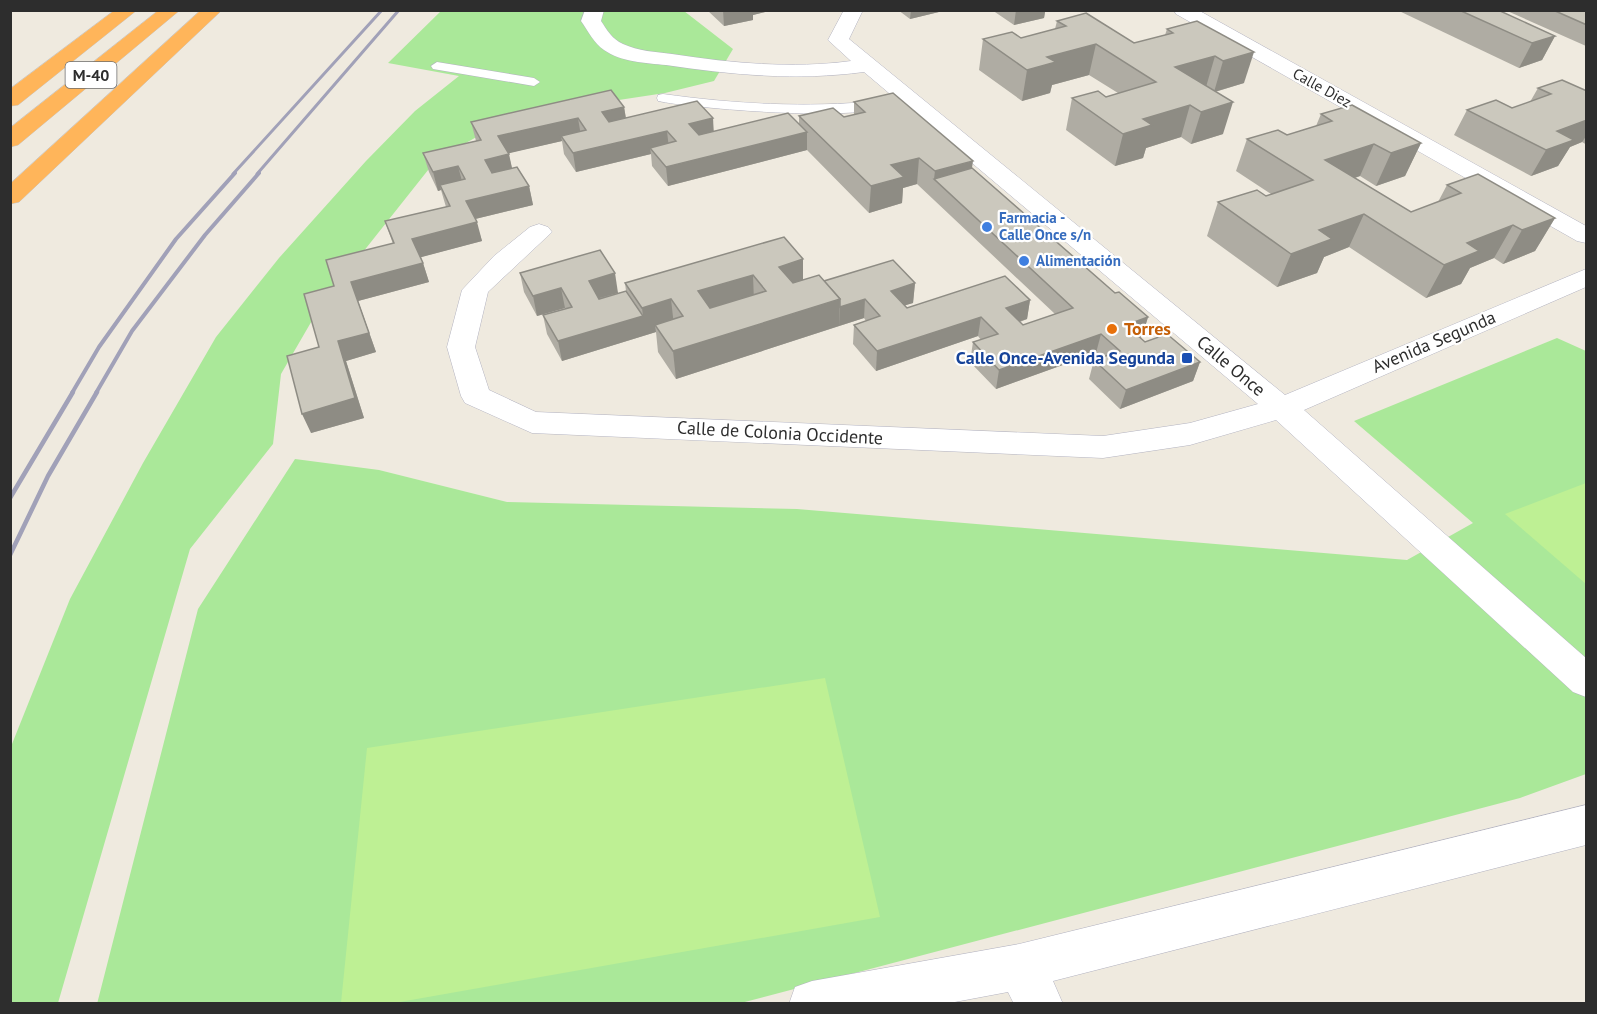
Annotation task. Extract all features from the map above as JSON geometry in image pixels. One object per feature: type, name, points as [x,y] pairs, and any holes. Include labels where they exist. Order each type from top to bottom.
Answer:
[{"type":"highway","name":"M-40","points":[[10,100],[128,10]]},
{"type":"highway","name":"M-40","points":[[10,140],[171,10]]},
{"type":"highway","points":[[10,197],[213,10]]},
{"type":"street","points":[[595,10],[591,21],[599,34],[612,47],[640,55],[744,70],[803,73],[870,65]]},
{"type":"street","name":"Calle Once","points":[[854,10],[838,40],[912,99],[1281,408],[1587,681]]},
{"type":"street","name":"Calle Diez","points":[[1183,10],[1587,236]]},
{"type":"street","name":"Calle de Colonia Occidente","points":[[539,232],[475,290],[461,347],[476,396],[532,422],[1103,447],[1190,434],[1281,408]]},
{"type":"street","name":"Avenida Segunda","points":[[1281,408],[1587,277]]},
{"type":"street","points":[[812,1004],[1029,985],[1587,825]]},
{"type":"lane","points":[[437,66],[534,82]]},
{"type":"lane","points":[[663,98],[769,108],[843,108],[912,99]]},
{"type":"green space","points":[[441,11],[684,11],[733,49],[714,81],[665,93],[599,103],[487,131],[436,160],[321,305],[281,374],[273,444],[190,549],[58,1003],[11,1003],[10,749],[70,599],[143,463],[216,337],[279,258],[366,161],[415,111],[459,76],[388,63]]},
{"type":"green space","points":[[1557,338],[1586,351],[1586,774],[1520,798],[741,1003],[97,1004],[198,609],[295,459],[379,470],[507,502],[797,509],[1407,560],[1473,523],[1354,421]]},
{"type":"green space","points":[[1586,483],[1586,584],[1505,514]]},
{"type":"green space","points":[[825,678],[880,917],[394,1003],[341,1003],[367,748]]},
{"type":"building","points":[[1459,10],[1498,10],[1555,36],[1532,43]]},
{"type":"building","points":[[1553,10],[1587,10],[1587,25]]},
{"type":"building","points":[[1086,13],[1134,43],[1173,33],[1167,29],[1197,21],[1254,52],[1223,61],[1215,56],[1175,67],[1233,102],[1201,112],[1190,105],[1143,119],[1152,125],[1123,134],[1072,98],[1098,91],[1106,97],[1156,82],[1096,44],[1047,57],[1056,62],[1027,70],[983,39],[1012,32],[1021,38],[1066,26],[1057,21]]},
{"type":"building","points":[[1562,80],[1587,91],[1587,120],[1557,131],[1574,140],[1546,150],[1467,110],[1496,100],[1512,108],[1551,94],[1538,88]]},
{"type":"building","points":[[611,90],[624,107],[602,112],[609,122],[697,101],[713,118],[689,124],[699,135],[788,113],[807,132],[666,167],[650,148],[676,141],[667,131],[573,153],[561,136],[586,130],[578,118],[498,136],[509,154],[485,160],[492,173],[517,167],[529,186],[466,201],[477,222],[412,239],[423,263],[351,282],[369,333],[338,341],[355,398],[302,414],[287,356],[319,347],[304,294],[334,286],[326,260],[394,243],[385,221],[450,206],[440,185],[465,179],[458,166],[433,172],[423,153],[481,140],[471,122]]},
{"type":"building","points":[[893,93],[973,161],[935,171],[919,158],[891,165],[904,177],[871,186],[799,116],[833,108],[844,117],[865,112],[854,102]]},
{"type":"building","points":[[1352,105],[1421,143],[1391,153],[1374,144],[1325,160],[1411,212],[1461,193],[1447,185],[1478,174],[1555,218],[1522,230],[1513,225],[1467,243],[1479,251],[1444,265],[1364,214],[1319,230],[1332,239],[1291,254],[1218,202],[1257,190],[1266,196],[1313,180],[1247,139],[1278,130],[1287,135],[1332,121],[1321,114]]},
{"type":"building","points":[[972,168],[1115,293],[1119,292],[1148,317],[1126,325],[1145,342],[1167,334],[1200,362],[1126,390],[1094,360],[1120,351],[1101,334],[999,370],[973,342],[998,334],[981,317],[877,351],[854,325],[880,316],[865,299],[840,307],[840,299],[824,281],[893,260],[915,283],[891,291],[907,308],[1005,276],[1030,300],[1006,308],[1023,325],[1073,308],[934,179]]},
{"type":"building","points":[[784,237],[803,259],[779,267],[793,283],[819,275],[840,299],[673,351],[655,325],[683,316],[671,299],[642,308],[625,283]],"holes":[[[753,275],[766,291],[710,308],[698,291]]]},
{"type":"building","points":[[600,250],[615,273],[589,281],[599,299],[626,291],[643,316],[558,341],[543,315],[572,307],[561,288],[533,296],[520,273]]},
{"type":"railway","points":[[233,174],[382,10]]},
{"type":"railway","points":[[257,174],[399,10]]},
{"type":"railway","points":[[72,393],[99,347],[176,239],[235,173]]},
{"type":"railway","points":[[96,393],[132,331],[205,235],[259,173]]},
{"type":"railway","points":[[10,498],[73,392]]},
{"type":"railway","points":[[10,555],[48,476],[97,392]]},
{"type":"place","name":"Farmacia - Calle Once s/n","points":[[987,227]]},
{"type":"place","name":"Alimentación","points":[[1024,261]]},
{"type":"place","name":"Torres","points":[[1112,329]]},
{"type":"place","name":"Calle Once-Avenida Segunda","points":[[1187,358]]}]
